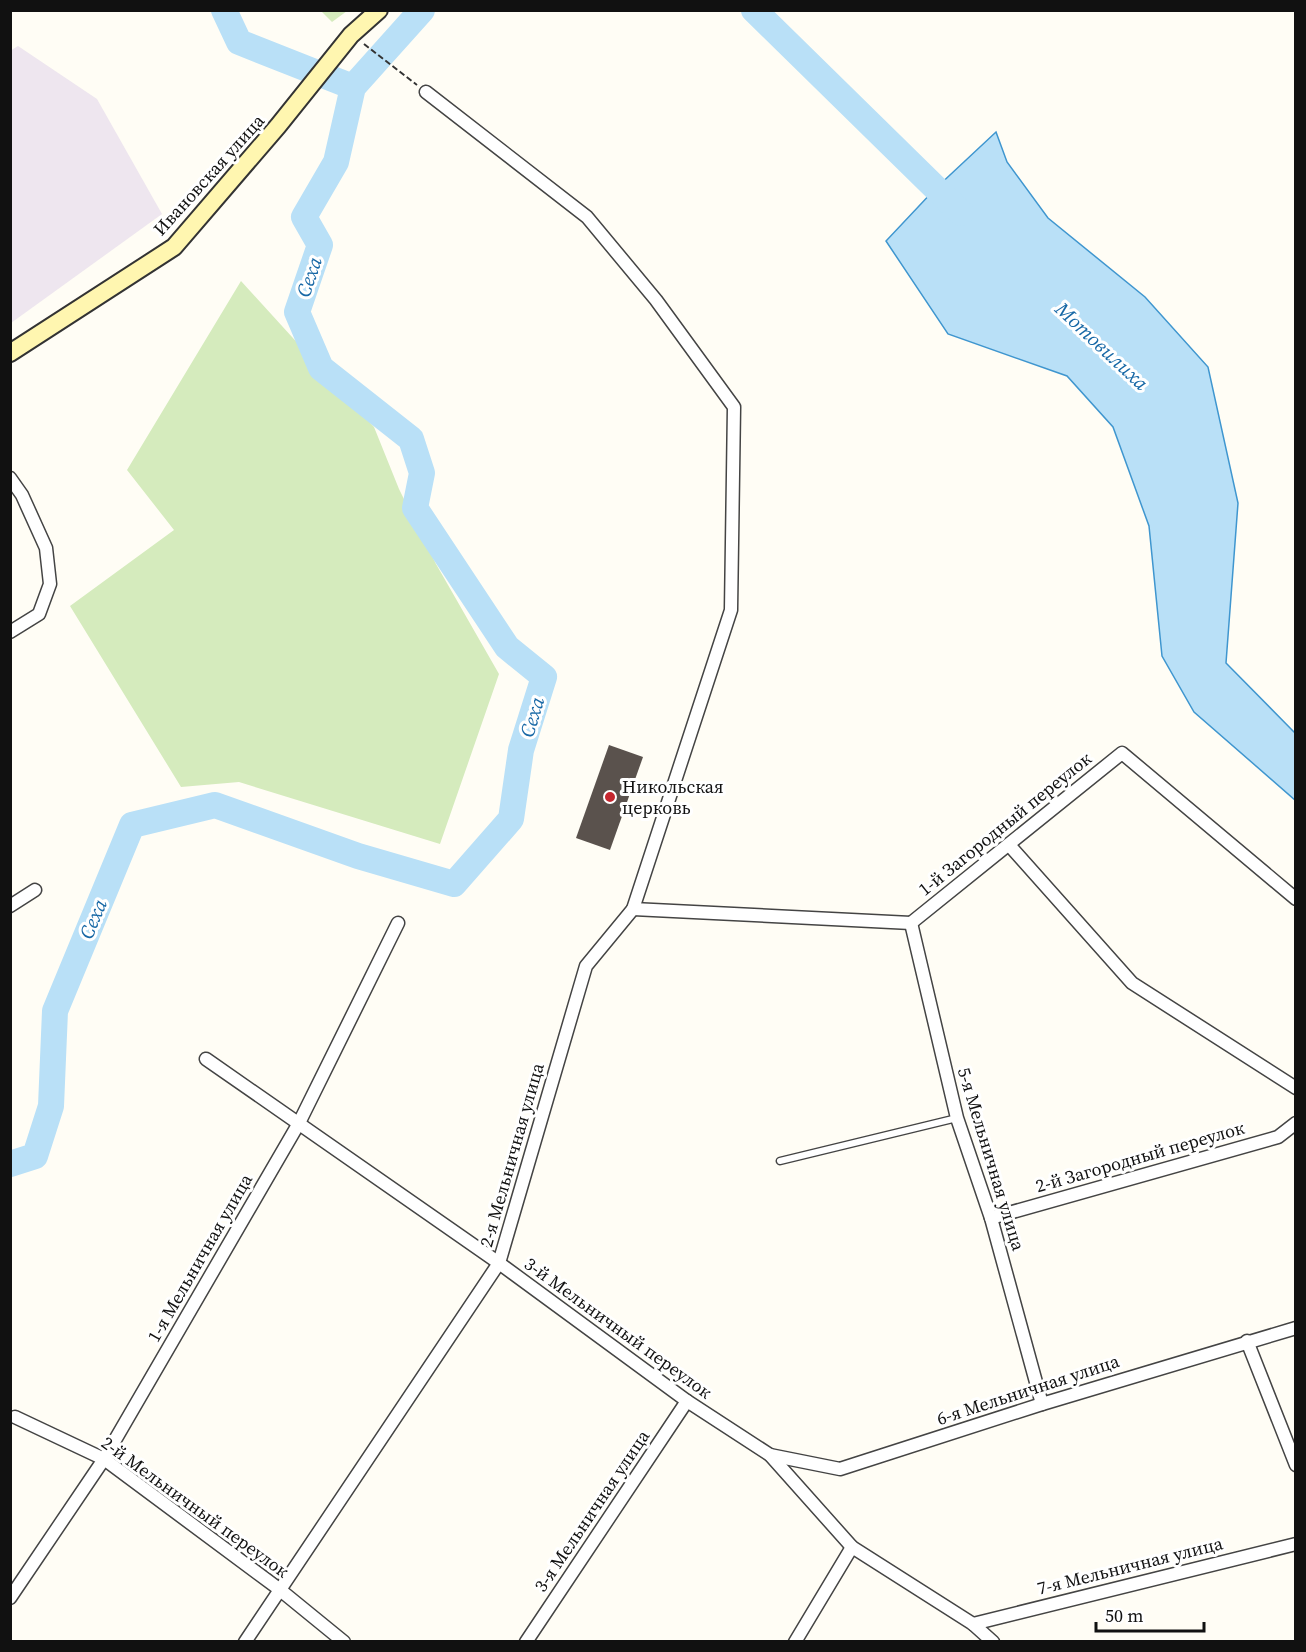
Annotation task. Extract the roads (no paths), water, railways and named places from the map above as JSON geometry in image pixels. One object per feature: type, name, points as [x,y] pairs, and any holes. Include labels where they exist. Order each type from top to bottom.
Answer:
[{"type":"street","name":"Ивановская улица","points":[[10,353],[174,247],[278,126],[347,41],[379,10]]},
{"type":"street","name":"2-я Мельничная улица","points":[[245,1641],[499,1263],[586,966],[633,909],[731,610],[734,407],[656,300],[587,217],[426,92]]},
{"type":"street","points":[[10,478],[22,495],[46,548],[50,584],[39,614],[10,632]]},
{"type":"street","name":"1-й Загородный переулок","points":[[911,923],[1010,846],[1122,753],[1296,899]]},
{"type":"street","points":[[1010,846],[1132,983],[1296,1088]]},
{"type":"street","points":[[10,906],[35,890]]},
{"type":"street","points":[[633,909],[911,923]]},
{"type":"street","name":"1-я Мельничная улица","points":[[10,1598],[104,1458],[299,1123],[398,923]]},
{"type":"street","name":"5-я Мельничная улица","points":[[911,923],[957,1118],[991,1218],[1042,1404]]},
{"type":"street","name":"3-й Мельничный переулок","points":[[206,1059],[499,1263],[687,1401],[770,1455],[852,1547],[973,1624],[993,1641]]},
{"type":"street","name":"2-й Загородный переулок","points":[[991,1218],[1278,1137],[1296,1124]]},
{"type":"street","name":"6-я Мельничная улица","points":[[770,1455],[840,1469],[1042,1404],[1296,1328]]},
{"type":"street","points":[[1247,1341],[1296,1465]]},
{"type":"street","name":"3-я Мельничная улица","points":[[526,1641],[687,1401]]},
{"type":"street","name":"2-й Мельничный переулок","points":[[15,1417],[104,1458],[279,1589],[344,1641]]},
{"type":"street","name":"7-я Мельничная улица","points":[[973,1624],[1296,1544]]},
{"type":"street","points":[[795,1641],[852,1547]]},
{"type":"lane","points":[[780,1161],[957,1118]]},
{"type":"water","points":[[996,132],[1007,162],[1048,218],[1145,297],[1208,367],[1238,503],[1226,663],[1295,733],[1295,800],[1194,712],[1162,656],[1149,526],[1113,427],[1067,376],[948,334],[886,241],[935,189]]},
{"type":"waterway","name":"Сеха","points":[[224,10],[239,42],[353,87]]},
{"type":"waterway","name":"Сеха","points":[[10,1164],[35,1156],[51,1106],[55,1011],[132,825],[215,805],[358,856],[454,884],[511,819],[521,750],[544,677],[507,647],[415,508],[422,473],[411,439],[321,368],[297,312],[320,245],[304,217],[336,162],[353,87],[422,10]]},
{"type":"waterway","name":"Мотовилиха","points":[[754,10],[961,213]]},
{"type":"place","name":"Никольская церковь","points":[[610,797]]}]
